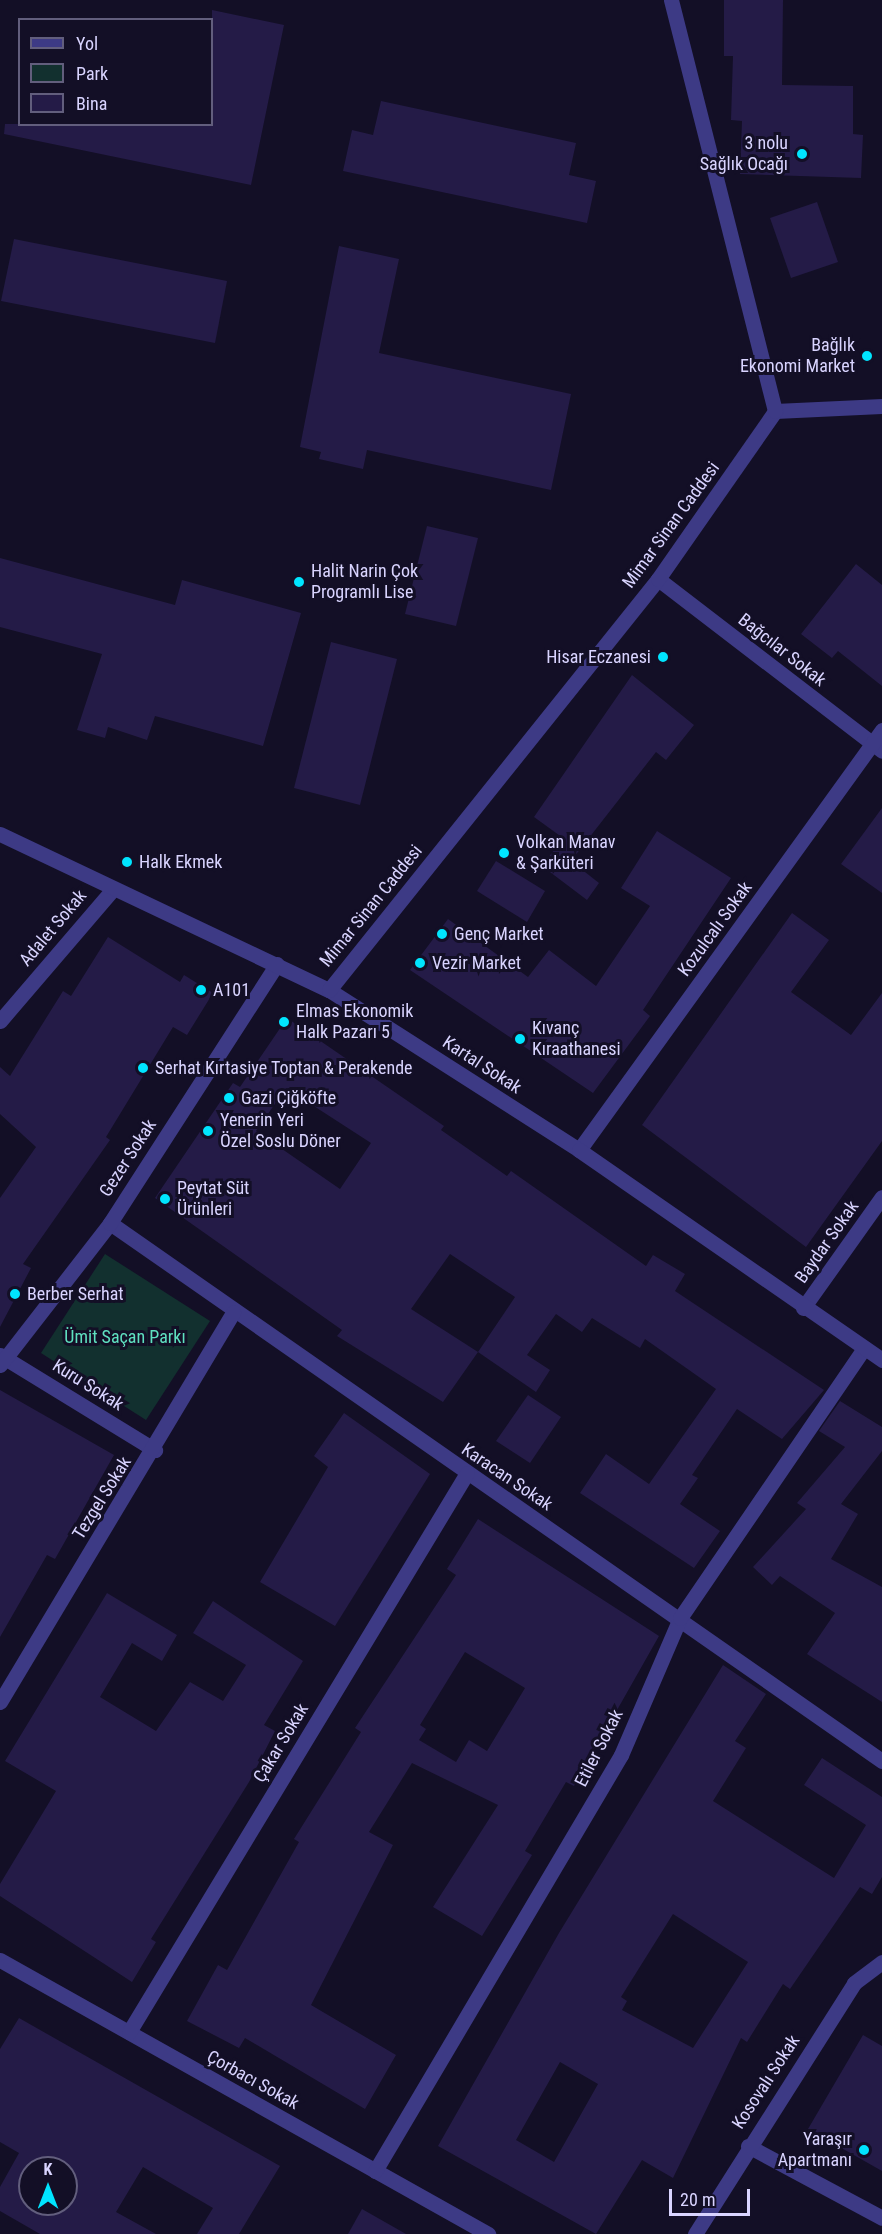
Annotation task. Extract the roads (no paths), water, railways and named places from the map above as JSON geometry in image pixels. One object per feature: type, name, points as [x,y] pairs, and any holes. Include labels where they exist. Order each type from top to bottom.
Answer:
[{"type":"street","points":[[670,0],[775,411],[882,406]]},
{"type":"street","name":"Mimar Sinan Caddesi","points":[[329,990],[658,579],[775,411]]},
{"type":"street","name":"Bağcılar Sokak","points":[[658,579],[877,747]]},
{"type":"street","name":"Kozulcalı Sokak","points":[[579,1150],[877,747],[882,730]]},
{"type":"street","name":"Kartal Sokak","points":[[0,834],[329,990],[579,1150],[803,1308],[882,1360]]},
{"type":"street","name":"Adalet Sokak","points":[[0,1021],[113,889]]},
{"type":"street","name":"Gezer Sokak","points":[[2,1359],[110,1223],[277,964]]},
{"type":"street","name":"Baydar Sokak","points":[[803,1308],[882,1197]]},
{"type":"street","name":"Karacan Sokak","points":[[110,1223],[233,1312],[680,1618],[882,1761]]},
{"type":"street","name":"Tezgel Sokak","points":[[0,1702],[155,1450],[233,1312]]},
{"type":"street","name":"Etiler Sokak","points":[[375,2171],[621,1755],[680,1618],[864,1348]]},
{"type":"street","name":"Kuru Sokak","points":[[2,1359],[155,1450]]},
{"type":"street","name":"Çakar Sokak","points":[[129,2032],[467,1473]]},
{"type":"street","name":"Kosovalı Sokak","points":[[695,2234],[747,2146],[854,1983],[882,1962]]},
{"type":"street","name":"Çorbacı Sokak","points":[[2,1965],[129,2032],[488,2234]]},
{"type":"street","points":[[747,2146],[882,2218]]},
{"type":"place","name":"3 nolu Sağlık Ocağı","points":[[802,154]]},
{"type":"place","name":"Bağlık Ekonomi Market","points":[[867,356]]},
{"type":"place","name":"Halit Narin Çok Programlı Lise","points":[[299,582]]},
{"type":"place","name":"Hisar Eczanesi","points":[[663,657]]},
{"type":"place","name":"Volkan Manav & Şarküteri","points":[[504,853]]},
{"type":"place","name":"Halk Ekmek","points":[[127,862]]},
{"type":"place","name":"Genç Market","points":[[442,934]]},
{"type":"place","name":"Vezir Market","points":[[420,963]]},
{"type":"place","name":"A101","points":[[201,990]]},
{"type":"place","name":"Elmas Ekonomik Halk Pazarı 5","points":[[284,1022]]},
{"type":"place","name":"Kıvanç Kıraathanesi","points":[[520,1039]]},
{"type":"place","name":"Serhat Kırtasiye Toptan & Perakende","points":[[143,1068]]},
{"type":"place","name":"Gazi Çiğköfte","points":[[229,1098]]},
{"type":"place","name":"Yenerin Yeri Özel Soslu Döner","points":[[208,1131]]},
{"type":"place","name":"Peytat Süt Ürünleri","points":[[165,1199]]},
{"type":"place","name":"Berber Serhat","points":[[15,1294]]},
{"type":"place","name":"Yaraşır Apartmanı","points":[[864,2150]]},
{"type":"park label","name":"Ümit Saçan Parkı","points":[[125,1337]]}]
